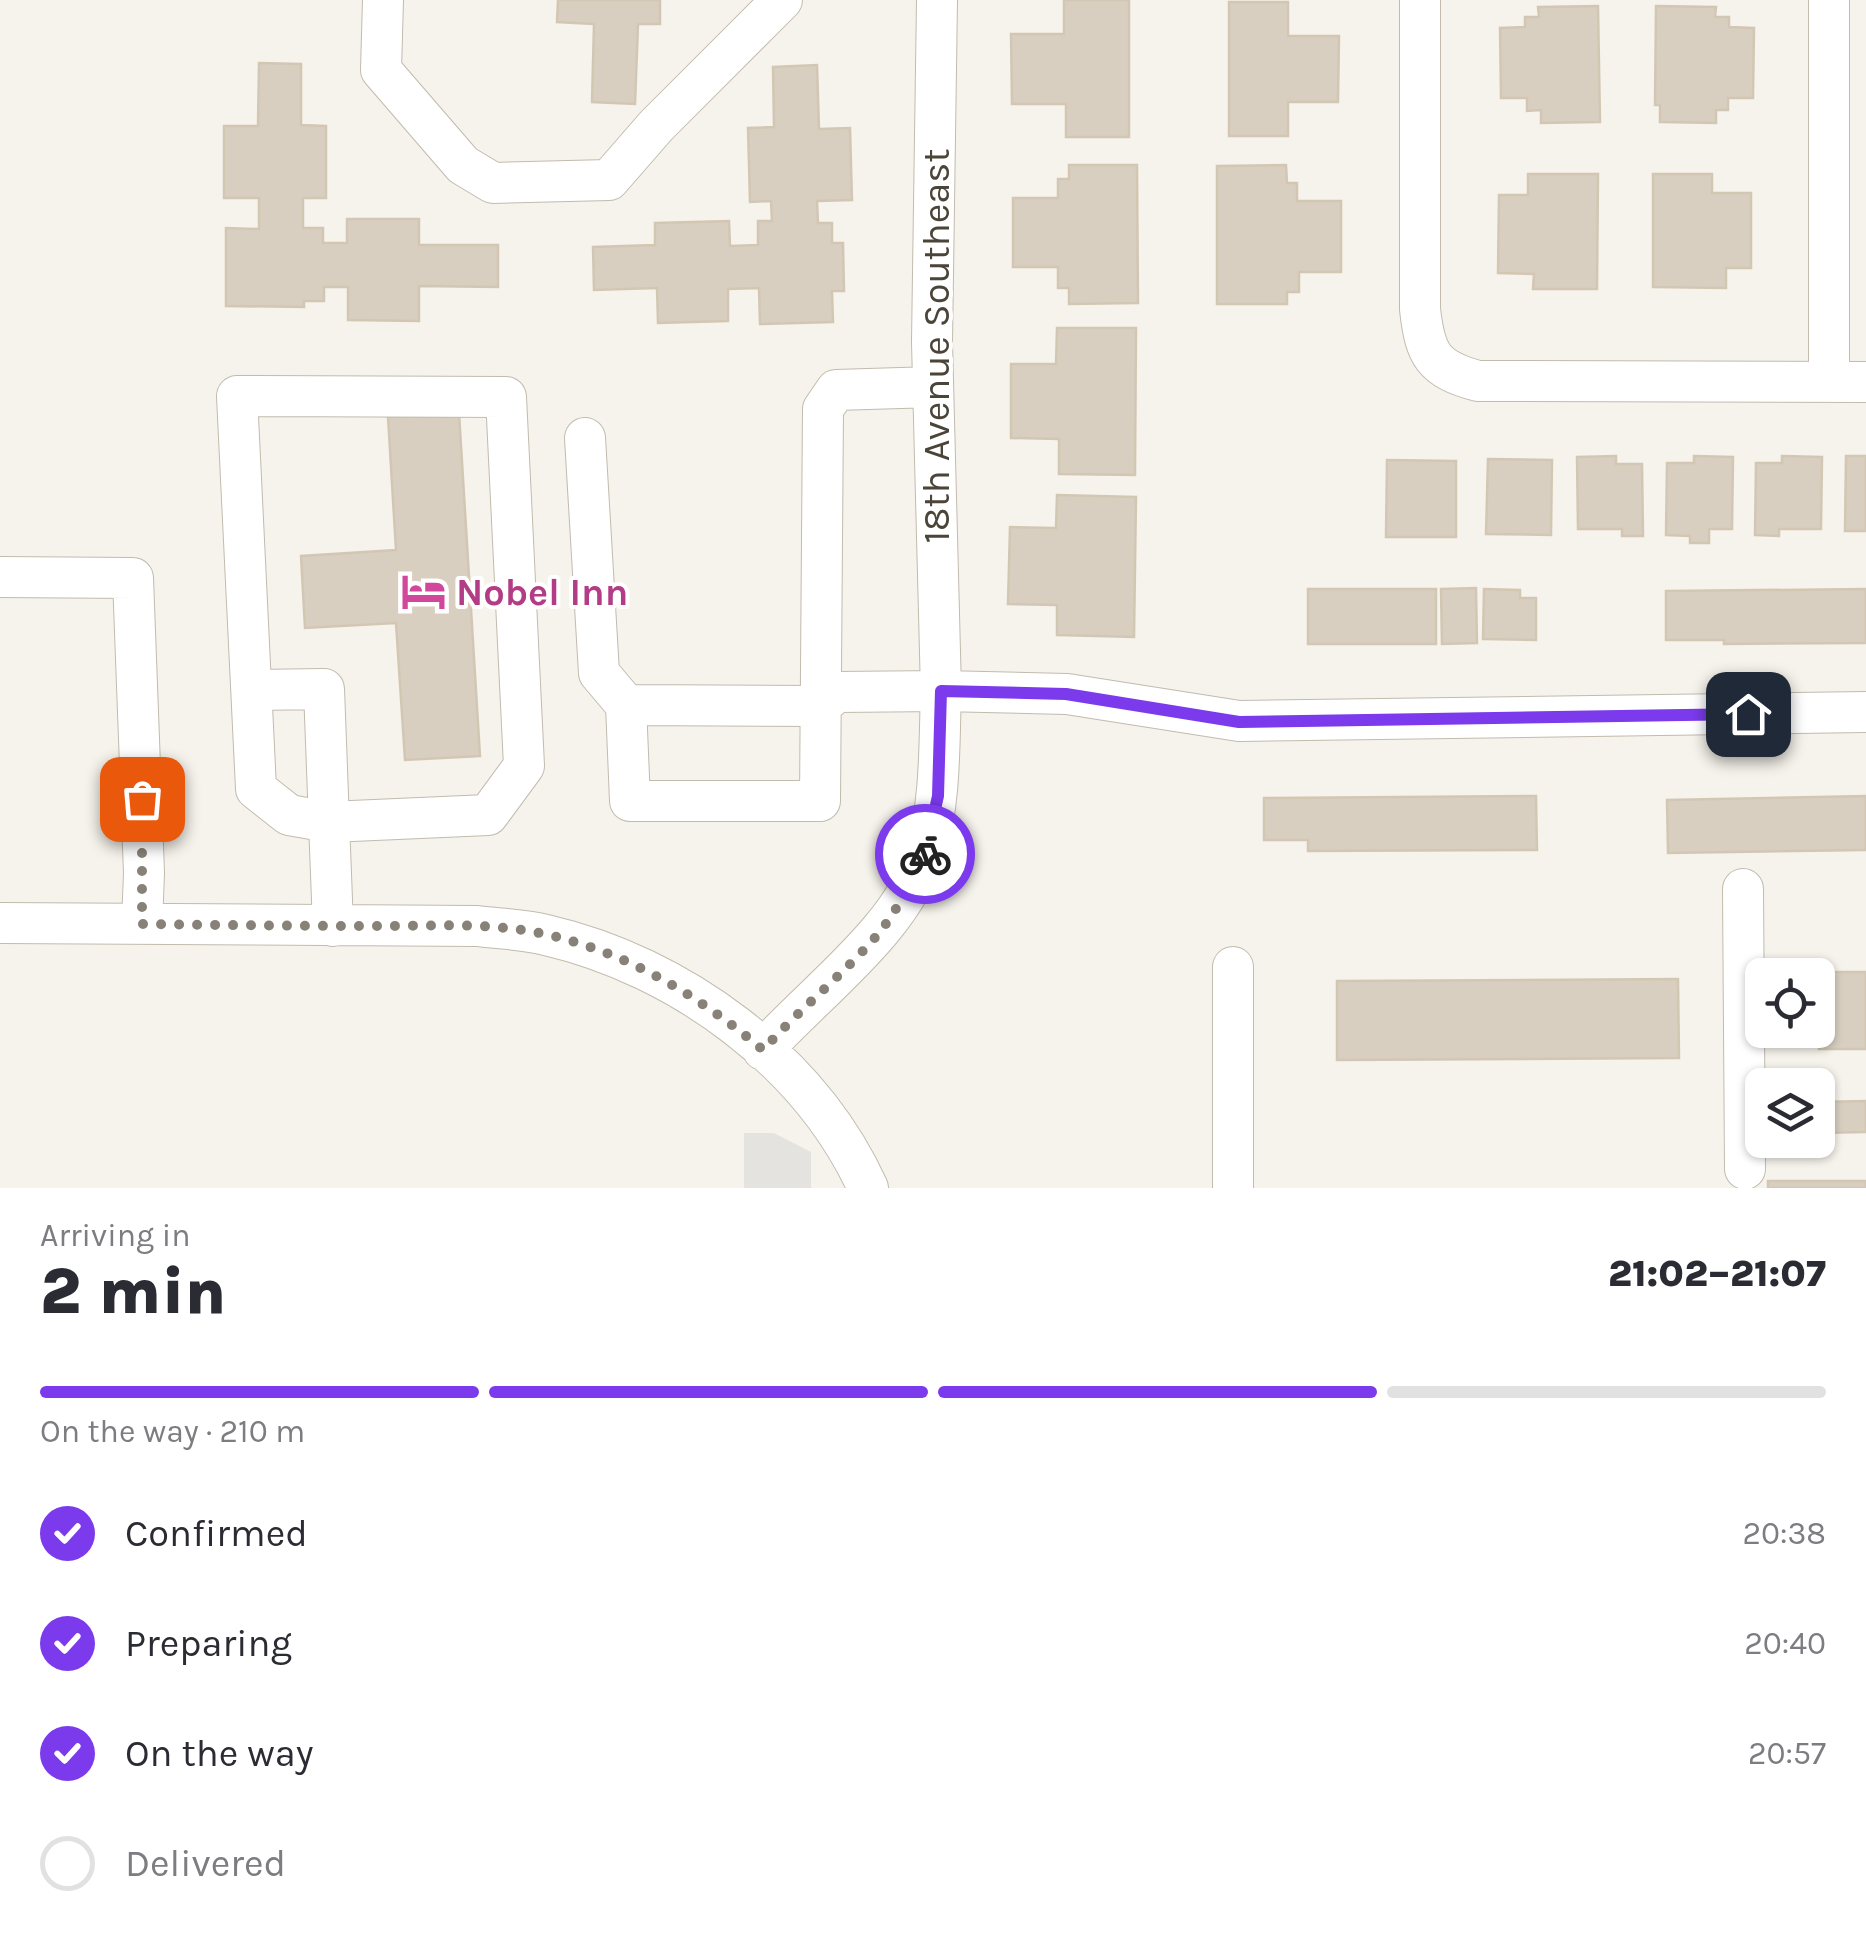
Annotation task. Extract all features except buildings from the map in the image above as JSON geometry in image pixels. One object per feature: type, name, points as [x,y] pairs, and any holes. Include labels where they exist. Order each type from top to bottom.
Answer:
[{"type":"street","points":[[383,0],[381,70],[463,165],[493,183],[609,180],[656,126],[782,0]]},
{"type":"street","name":"18th Avenue Southeast","points":[[763,1050],[873,940],[925,854],[938,796],[941,691],[933,386],[937,0]]},
{"type":"street","points":[[1420,0],[1420,309],[1423,336],[1432,358],[1450,374],[1478,382],[1847,382],[1829,0]]},
{"type":"street","points":[[585,438],[600,673],[626,705],[630,800],[820,801],[822,409],[836,390],[933,386]]},
{"type":"street","points":[[236,396],[506,398],[524,766],[488,815],[329,822],[289,815],[256,789],[236,396]]},
{"type":"street","points":[[0,577],[133,578],[144,872],[142,924]]},
{"type":"street","points":[[252,690],[324,689],[333,926]]},
{"type":"street","points":[[626,705],[820,706],[837,692],[941,691],[1066,694],[1239,722],[1866,712]]},
{"type":"street","points":[[1743,889],[1745,1169]]},
{"type":"street","points":[[0,923],[478,926],[544,934],[608,953],[671,982],[726,1019],[780,1064],[824,1117],[868,1188]]},
{"type":"street","points":[[1232,1188],[1233,967]]},
{"type":"shaded area","points":[[744,1133],[774,1133],[811,1152],[811,1188],[744,1188]]},
{"type":"way so far","points":[[142,799],[142,924],[478,926],[544,934],[608,953],[671,982],[763,1050],[873,940],[902,900],[925,854]]},
{"type":"place","name":"Nobel Inn","points":[[423,592]]},
{"type":"route","points":[[925,854],[938,796],[941,691],[1066,694],[1239,722],[1748,714]]}]
